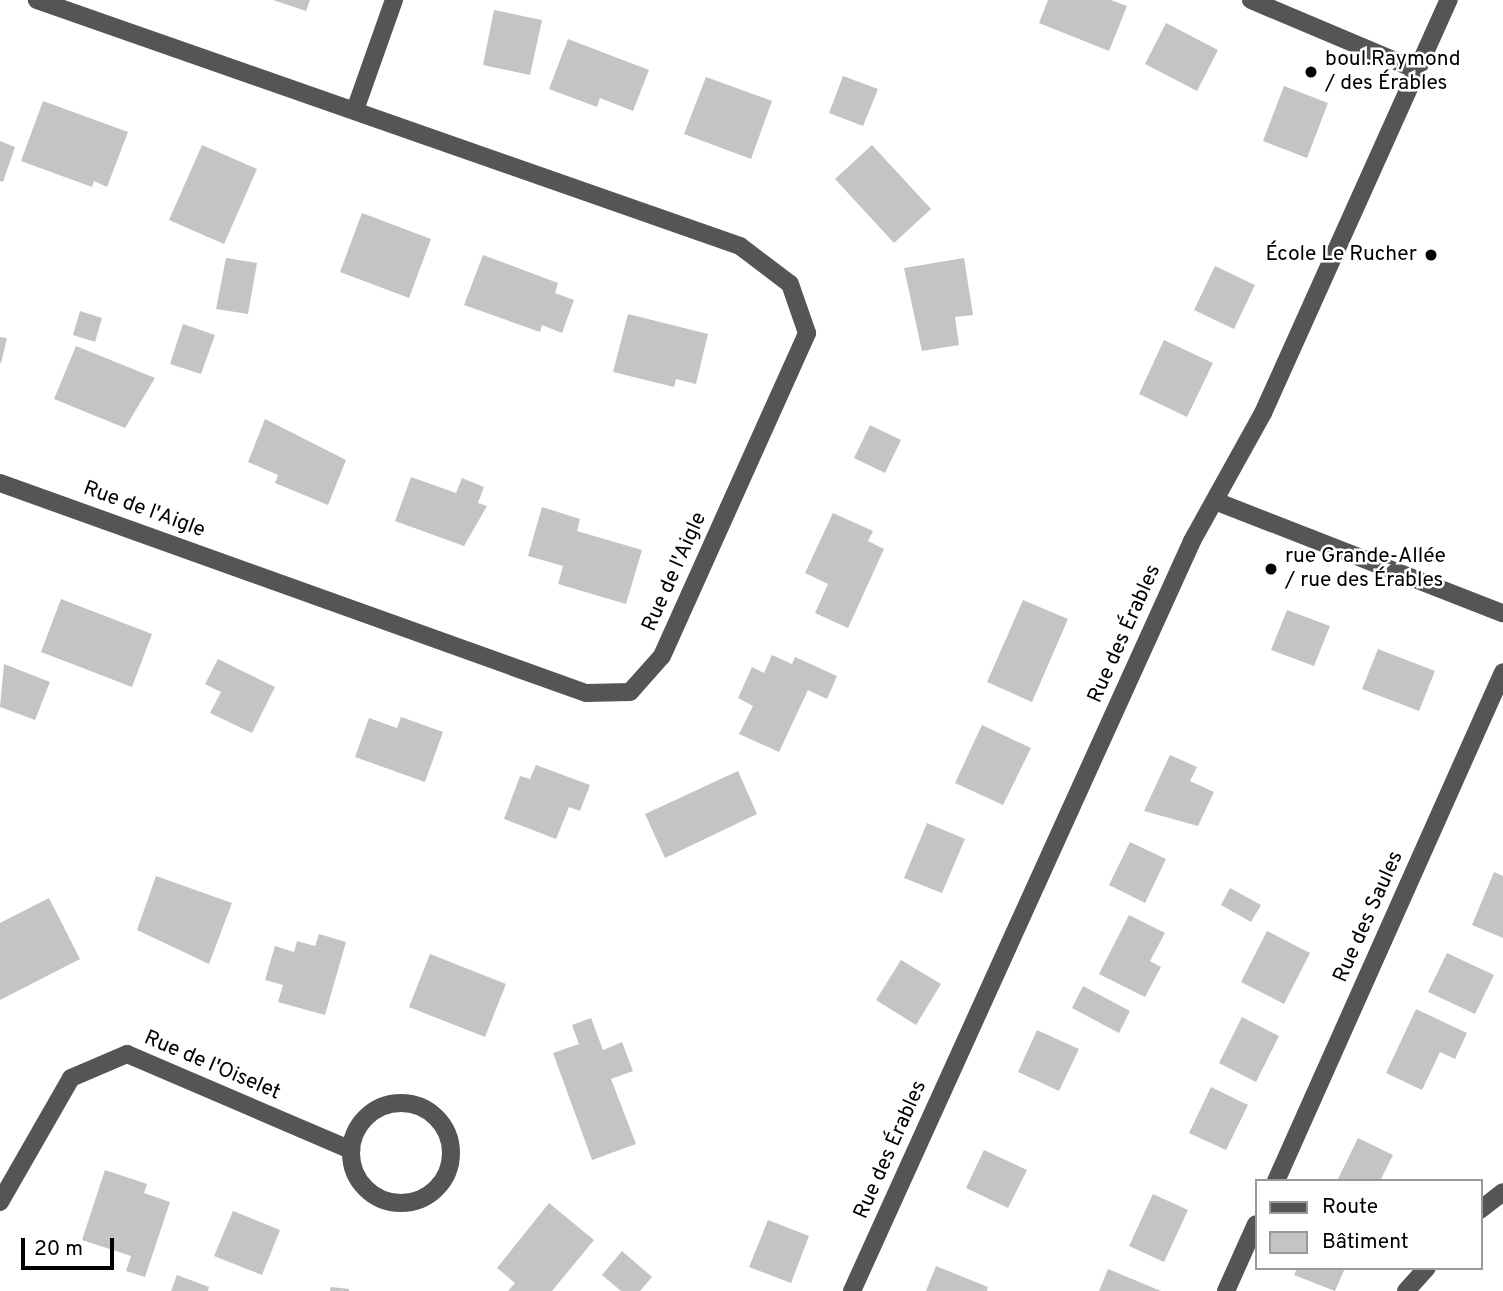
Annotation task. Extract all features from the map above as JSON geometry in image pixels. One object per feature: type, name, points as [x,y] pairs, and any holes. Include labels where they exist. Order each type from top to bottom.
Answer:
[{"type":"street","name":"Rue de l'Aigle","points":[[0,482],[586,692],[630,692],[662,656],[807,332],[790,284],[740,246],[37,0]]},
{"type":"street","points":[[355,110],[394,0]]},
{"type":"street","points":[[1251,0],[1416,70]]},
{"type":"street","name":"Rue des Érables","points":[[852,1291],[1215,501],[1263,413],[1449,0]]},
{"type":"street","points":[[1215,501],[1503,613]]},
{"type":"street","name":"Rue des Saules","points":[[1277,1179],[1503,673]]},
{"type":"street","name":"Rue de l'Oiselet","points":[[0,1202],[71,1078],[127,1054],[351,1150]]},
{"type":"street","points":[[406,1103],[440,1123],[450,1160],[434,1190],[404,1203],[387,1201],[360,1182],[351,1150],[363,1121],[375,1110],[406,1103]]},
{"type":"street","points":[[1482,1208],[1503,1192]]},
{"type":"street","points":[[1226,1291],[1254,1228]]},
{"type":"street","points":[[1406,1291],[1425,1270]]},
{"type":"building","points":[[273,0],[310,0],[306,11]]},
{"type":"building","points":[[1048,0],[1111,0],[1127,6],[1109,51],[1039,23]]},
{"type":"building","points":[[494,10],[542,20],[530,75],[483,65]]},
{"type":"building","points":[[1166,23],[1218,50],[1197,91],[1145,64]]},
{"type":"building","points":[[568,39],[649,70],[633,111],[600,98],[597,107],[549,89]]},
{"type":"building","points":[[843,76],[878,89],[863,126],[829,113]]},
{"type":"building","points":[[706,77],[772,101],[751,159],[684,134]]},
{"type":"building","points":[[1284,86],[1328,103],[1307,158],[1263,141]]},
{"type":"building","points":[[43,101],[128,132],[107,187],[94,181],[92,187],[21,161]]},
{"type":"building","points":[[0,141],[15,147],[3,182],[0,181]]},
{"type":"building","points":[[202,145],[257,169],[224,244],[169,220]]},
{"type":"building","points":[[872,145],[931,209],[894,243],[835,179]]},
{"type":"building","points":[[362,213],[431,239],[409,298],[340,272]]},
{"type":"building","points":[[483,255],[558,283],[555,293],[574,300],[562,333],[542,325],[540,332],[464,305]]},
{"type":"building","points":[[226,258],[257,263],[248,314],[216,309]]},
{"type":"building","points":[[964,258],[973,315],[955,317],[959,345],[922,351],[904,268]]},
{"type":"building","points":[[1215,266],[1255,285],[1234,329],[1194,310]]},
{"type":"building","points":[[80,311],[102,318],[95,342],[73,335]]},
{"type":"building","points":[[628,314],[708,334],[696,384],[676,379],[674,387],[613,372]]},
{"type":"building","points":[[183,324],[215,335],[201,374],[170,364]]},
{"type":"building","points":[[0,337],[7,338],[1,363],[0,363]]},
{"type":"building","points":[[1164,340],[1213,363],[1187,417],[1139,394]]},
{"type":"building","points":[[76,346],[155,378],[125,428],[54,399]]},
{"type":"building","points":[[265,419],[346,460],[328,505],[275,483],[278,475],[248,462]]},
{"type":"building","points":[[870,425],[901,440],[885,473],[854,458]]},
{"type":"building","points":[[411,477],[456,493],[462,478],[484,487],[478,503],[487,506],[464,546],[395,521]]},
{"type":"building","points":[[542,507],[580,519],[577,531],[642,550],[626,604],[558,584],[563,566],[528,556]]},
{"type":"building","points":[[833,513],[873,531],[868,541],[884,549],[848,628],[815,613],[828,584],[805,573]]},
{"type":"building","points":[[61,599],[152,634],[132,687],[41,652]]},
{"type":"building","points":[[1023,600],[1068,619],[1032,702],[987,682]]},
{"type":"building","points":[[1287,610],[1330,626],[1314,666],[1271,650]]},
{"type":"building","points":[[1378,649],[1435,671],[1419,711],[1362,689]]},
{"type":"building","points":[[772,655],[792,664],[795,657],[837,676],[827,699],[808,690],[779,752],[739,734],[753,706],[738,698],[752,667],[764,673]]},
{"type":"building","points":[[218,659],[275,687],[252,733],[210,713],[221,692],[205,684]]},
{"type":"building","points":[[4,664],[50,682],[35,720],[0,707]]},
{"type":"building","points":[[401,717],[443,732],[425,782],[355,757],[369,718],[397,728]]},
{"type":"building","points":[[982,725],[1031,748],[1003,805],[955,783]]},
{"type":"building","points":[[1170,755],[1197,767],[1190,781],[1214,792],[1198,826],[1144,811]]},
{"type":"building","points":[[536,765],[590,785],[580,811],[569,807],[556,839],[504,819],[520,776],[530,779]]},
{"type":"building","points":[[738,771],[757,814],[665,858],[645,814]]},
{"type":"building","points":[[927,823],[965,839],[942,893],[904,878]]},
{"type":"building","points":[[1130,842],[1166,859],[1145,903],[1109,885]]},
{"type":"building","points":[[1494,872],[1503,876],[1503,938],[1472,925]]},
{"type":"building","points":[[156,876],[232,903],[209,964],[137,930]]},
{"type":"building","points":[[1230,888],[1261,905],[1251,922],[1221,905]]},
{"type":"building","points":[[49,898],[80,959],[0,1000],[0,923]]},
{"type":"building","points":[[1129,915],[1165,933],[1150,961],[1161,967],[1145,997],[1099,974]]},
{"type":"building","points":[[1267,931],[1310,953],[1284,1004],[1241,982]]},
{"type":"building","points":[[319,934],[346,942],[325,1015],[278,1002],[283,985],[265,980],[275,946],[294,952],[297,941],[315,946]]},
{"type":"building","points":[[1447,953],[1494,975],[1475,1014],[1428,992]]},
{"type":"building","points":[[430,954],[506,984],[485,1037],[409,1007]]},
{"type":"building","points":[[901,960],[941,984],[916,1025],[876,1000]]},
{"type":"building","points":[[1083,986],[1130,1011],[1119,1033],[1072,1008]]},
{"type":"building","points":[[1416,1009],[1467,1033],[1455,1059],[1440,1052],[1422,1090],[1386,1073]]},
{"type":"building","points":[[1242,1017],[1279,1036],[1256,1082],[1219,1063]]},
{"type":"building","points":[[591,1018],[603,1050],[622,1042],[633,1071],[611,1079],[636,1144],[592,1160],[553,1053],[579,1044],[572,1025]]},
{"type":"building","points":[[1037,1030],[1079,1049],[1059,1091],[1018,1072]]},
{"type":"building","points":[[1211,1087],[1248,1105],[1226,1150],[1189,1133]]},
{"type":"building","points":[[1358,1138],[1393,1155],[1381,1179],[1338,1179]]},
{"type":"building","points":[[984,1150],[1027,1170],[1008,1208],[966,1188]]},
{"type":"building","points":[[105,1170],[147,1184],[144,1193],[170,1202],[145,1277],[126,1271],[131,1256],[82,1240]]},
{"type":"building","points":[[1153,1194],[1188,1210],[1164,1262],[1129,1246]]},
{"type":"building","points":[[549,1203],[594,1240],[552,1291],[508,1291],[515,1283],[497,1268]]},
{"type":"building","points":[[233,1211],[280,1230],[262,1275],[214,1256]]},
{"type":"building","points":[[768,1220],[809,1236],[791,1283],[749,1267]]},
{"type":"building","points":[[622,1251],[652,1277],[640,1291],[621,1291],[602,1275]]},
{"type":"building","points":[[936,1266],[988,1287],[987,1291],[926,1291]]},
{"type":"building","points":[[1108,1269],[1161,1291],[1099,1291]]},
{"type":"building","points":[[1296,1270],[1344,1270],[1335,1291],[1294,1275]]},
{"type":"building","points":[[177,1275],[209,1287],[208,1291],[171,1291]]},
{"type":"building","points":[[331,1287],[349,1289],[349,1291],[330,1291]]},
{"type":"place","name":"boul.Raymond / des Érables","points":[[1311,72]]},
{"type":"place","name":"École Le Rucher","points":[[1431,255]]},
{"type":"place","name":"rue Grande-Allée / rue des Érables","points":[[1271,569]]}]
